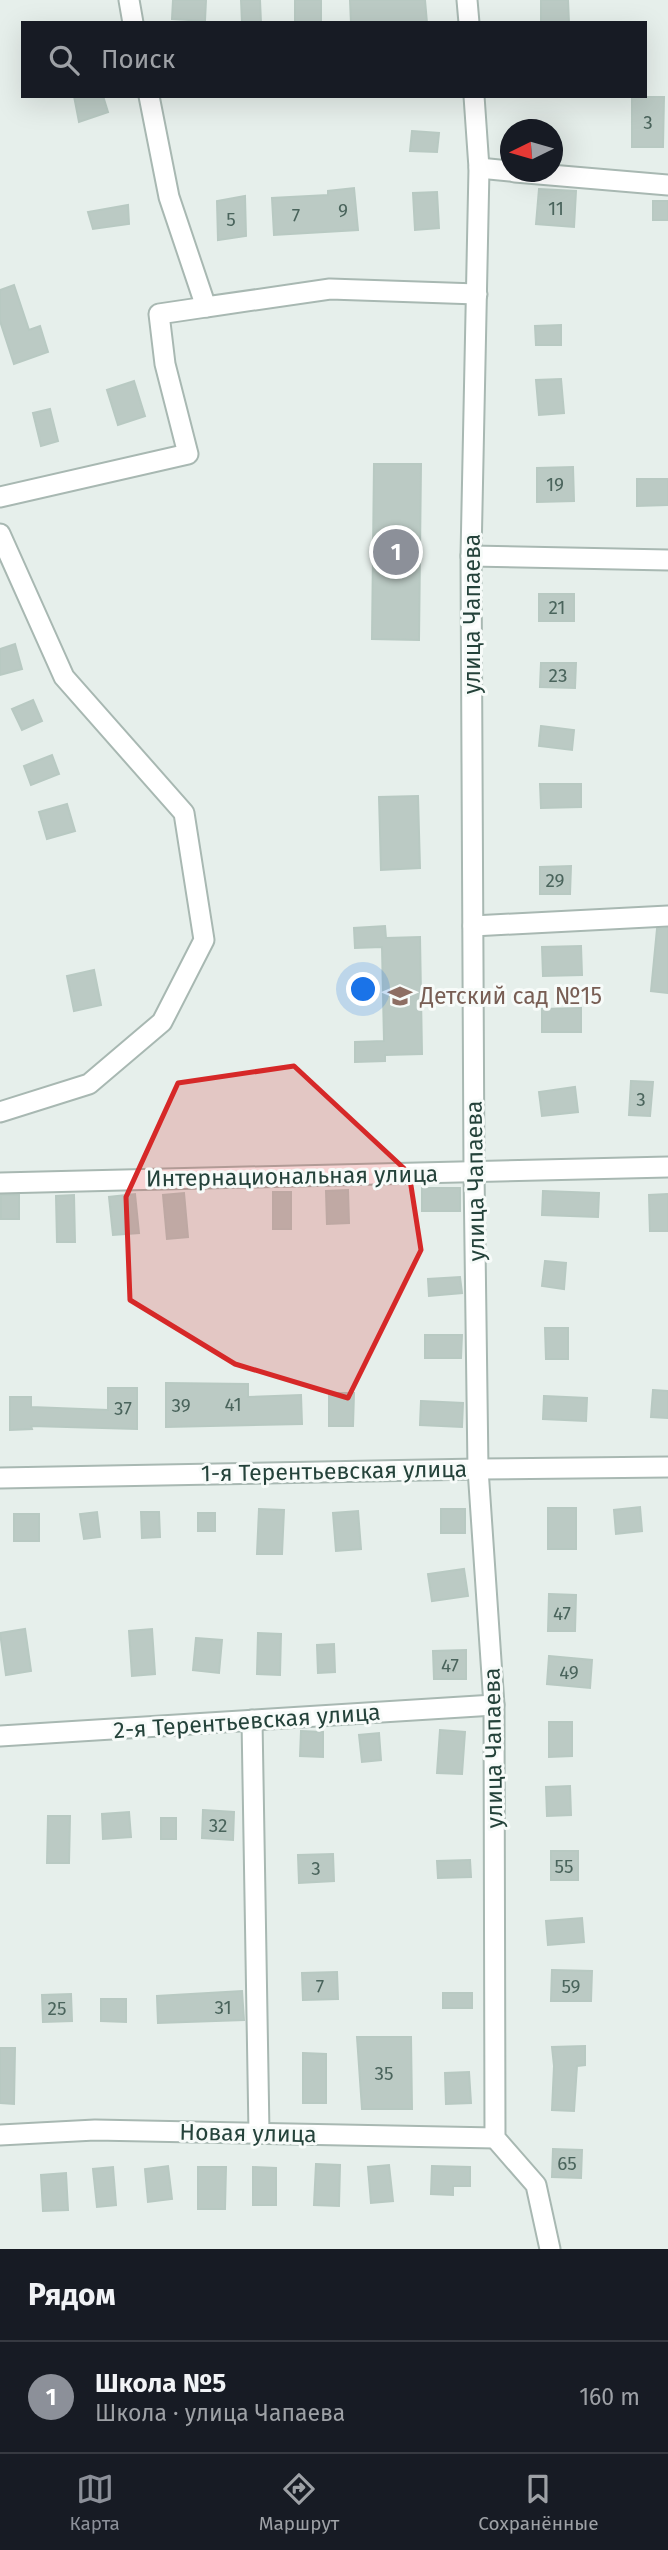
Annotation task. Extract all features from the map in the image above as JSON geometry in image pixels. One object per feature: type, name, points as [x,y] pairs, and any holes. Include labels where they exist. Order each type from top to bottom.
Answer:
[{"type":"street","points":[[129,0],[133,21]]},
{"type":"street","points":[[467,0],[469,21]]},
{"type":"street","points":[[149,98],[169,197],[206,307]]},
{"type":"street","name":"улица Чапаева","points":[[474,98],[479,168],[471,556],[474,1172],[478,1469],[494,1705],[495,2138]]},
{"type":"street","points":[[479,168],[500,170]]},
{"type":"street","points":[[563,176],[668,185]]},
{"type":"street","points":[[0,497],[188,454],[165,364],[159,314],[330,289],[477,294]]},
{"type":"street","points":[[0,534],[64,677],[184,813],[204,940],[162,1022],[89,1084],[0,1112]]},
{"type":"street","points":[[471,556],[668,561]]},
{"type":"street","points":[[473,926],[668,916]]},
{"type":"street","name":"Интернациональная улица","points":[[0,1183],[668,1167]]},
{"type":"street","name":"1-я Терентьевская улица","points":[[0,1478],[668,1467]]},
{"type":"street","name":"2-я Терентьевская улица","points":[[0,1736],[494,1705]]},
{"type":"street","points":[[253,1720],[259,2133]]},
{"type":"street","name":"Новая улица","points":[[0,2135],[95,2130],[495,2138]]},
{"type":"street","points":[[495,2138],[536,2185],[550,2249]]},
{"type":"highlighted area","points":[[294,1066],[409,1173],[421,1250],[348,1398],[235,1364],[130,1300],[126,1197],[178,1083]]},
{"type":"building","points":[[173,0],[206,0],[205,21],[172,19]]},
{"type":"building","points":[[241,0],[260,0],[261,21],[242,21]]},
{"type":"building","points":[[295,0],[321,0],[321,21],[295,21]]},
{"type":"building","points":[[350,0],[425,0],[427,21],[351,21]]},
{"type":"building","points":[[541,0],[568,0],[569,21],[541,21]]},
{"type":"building","points":[[664,97],[663,147],[632,147],[632,98]]},
{"type":"building","points":[[74,98],[104,98],[108,112],[79,122]]},
{"type":"building","points":[[412,131],[439,133],[437,152],[410,151]]},
{"type":"building","points":[[354,188],[358,230],[274,235],[272,198],[328,195],[328,191]]},
{"type":"building","points":[[539,189],[576,191],[574,227],[536,224]]},
{"type":"building","points":[[437,192],[439,228],[415,230],[413,193]]},
{"type":"building","points":[[245,196],[246,236],[218,240],[217,201]]},
{"type":"building","points":[[653,201],[668,201],[668,220],[653,220]]},
{"type":"building","points":[[128,205],[129,224],[93,229],[88,212]]},
{"type":"building","points":[[14,285],[29,330],[40,326],[48,352],[14,364],[0,321],[0,290]]},
{"type":"building","points":[[561,325],[561,345],[536,345],[535,326]]},
{"type":"building","points":[[561,379],[564,413],[539,415],[536,380]]},
{"type":"building","points":[[134,381],[145,416],[118,425],[107,390]]},
{"type":"building","points":[[50,409],[58,441],[41,446],[33,413]]},
{"type":"building","points":[[374,464],[421,464],[419,640],[372,639]]},
{"type":"building","points":[[573,467],[574,501],[537,502],[537,468]]},
{"type":"building","points":[[637,479],[668,479],[668,505],[637,506]]},
{"type":"building","points":[[539,594],[574,594],[574,621],[539,621]]},
{"type":"building","points":[[15,644],[22,669],[0,675],[0,649]]},
{"type":"building","points":[[541,663],[576,663],[575,688],[540,687]]},
{"type":"building","points":[[33,700],[42,721],[22,730],[12,709]]},
{"type":"building","points":[[541,726],[574,730],[572,750],[539,746]]},
{"type":"building","points":[[52,755],[59,774],[31,785],[24,766]]},
{"type":"building","points":[[540,784],[581,784],[581,807],[541,808]]},
{"type":"building","points":[[418,796],[420,868],[381,870],[379,797]]},
{"type":"building","points":[[67,804],[75,831],[47,839],[39,812]]},
{"type":"building","points":[[571,866],[570,894],[540,894],[540,867]]},
{"type":"building","points":[[385,926],[386,938],[420,937],[422,1054],[385,1055],[385,1061],[355,1062],[355,1042],[384,1041],[382,947],[355,948],[354,928]]},
{"type":"building","points":[[668,928],[668,993],[651,991],[657,929]]},
{"type":"building","points":[[581,946],[582,975],[543,976],[542,947]]},
{"type":"building","points":[[94,970],[101,1005],[74,1011],[67,976]]},
{"type":"building","points":[[581,1008],[581,1032],[542,1032],[542,1009]]},
{"type":"building","points":[[631,1081],[653,1082],[650,1116],[629,1115]]},
{"type":"building","points":[[575,1087],[578,1112],[542,1116],[539,1092]]},
{"type":"building","points":[[422,1188],[460,1188],[460,1211],[422,1211]]},
{"type":"building","points":[[348,1190],[349,1223],[327,1224],[326,1191]]},
{"type":"building","points":[[543,1191],[599,1193],[598,1217],[542,1215]]},
{"type":"building","points":[[273,1192],[291,1192],[291,1229],[273,1229]]},
{"type":"building","points":[[184,1193],[188,1237],[167,1239],[163,1195]]},
{"type":"building","points":[[135,1194],[139,1233],[113,1235],[109,1197]]},
{"type":"building","points":[[668,1194],[668,1231],[650,1231],[649,1195]]},
{"type":"building","points":[[1,1195],[19,1195],[19,1219],[1,1219]]},
{"type":"building","points":[[74,1195],[75,1242],[57,1242],[56,1196]]},
{"type":"building","points":[[545,1261],[566,1263],[564,1289],[542,1286]]},
{"type":"building","points":[[460,1277],[462,1293],[429,1296],[428,1279]]},
{"type":"building","points":[[545,1328],[568,1328],[568,1359],[546,1359]]},
{"type":"building","points":[[425,1335],[462,1335],[461,1358],[425,1358]]},
{"type":"building","points":[[166,1383],[248,1384],[248,1397],[301,1395],[302,1424],[166,1427]]},
{"type":"building","points":[[108,1388],[137,1388],[137,1429],[31,1426],[32,1429],[10,1430],[10,1397],[31,1397],[31,1407],[108,1410]]},
{"type":"building","points":[[653,1390],[668,1391],[668,1418],[651,1417]]},
{"type":"building","points":[[329,1393],[354,1393],[353,1426],[329,1426]]},
{"type":"building","points":[[544,1396],[587,1398],[586,1421],[543,1419]]},
{"type":"building","points":[[421,1401],[463,1403],[462,1427],[420,1425]]},
{"type":"building","points":[[640,1507],[642,1531],[616,1534],[614,1510]]},
{"type":"building","points":[[548,1508],[576,1508],[576,1549],[548,1549]]},
{"type":"building","points":[[259,1509],[284,1510],[282,1554],[257,1554]]},
{"type":"building","points":[[441,1509],[465,1509],[465,1533],[441,1533]]},
{"type":"building","points":[[358,1511],[361,1549],[336,1551],[333,1513]]},
{"type":"building","points":[[97,1512],[100,1537],[84,1539],[80,1514]]},
{"type":"building","points":[[141,1512],[159,1512],[160,1537],[142,1538]]},
{"type":"building","points":[[198,1513],[215,1513],[215,1531],[198,1531]]},
{"type":"building","points":[[14,1514],[39,1514],[39,1541],[14,1541]]},
{"type":"building","points":[[464,1569],[468,1596],[432,1601],[428,1574]]},
{"type":"building","points":[[549,1594],[576,1595],[575,1631],[548,1631]]},
{"type":"building","points":[[25,1629],[31,1671],[6,1675],[0,1633]]},
{"type":"building","points":[[152,1629],[155,1674],[132,1676],[129,1631]]},
{"type":"building","points":[[258,1633],[281,1634],[280,1675],[257,1674]]},
{"type":"building","points":[[196,1638],[222,1640],[219,1673],[193,1670]]},
{"type":"building","points":[[334,1644],[335,1672],[318,1673],[317,1645]]},
{"type":"building","points":[[466,1650],[466,1679],[434,1679],[433,1651]]},
{"type":"building","points":[[549,1656],[592,1660],[590,1688],[547,1684]]},
{"type":"building","points":[[549,1722],[572,1722],[572,1756],[549,1757]]},
{"type":"building","points":[[440,1730],[465,1732],[462,1774],[437,1773]]},
{"type":"building","points":[[301,1731],[323,1732],[323,1757],[300,1756]]},
{"type":"building","points":[[379,1733],[381,1760],[362,1762],[359,1735]]},
{"type":"building","points":[[570,1786],[571,1815],[547,1816],[546,1787]]},
{"type":"building","points":[[203,1810],[234,1812],[233,1840],[202,1838]]},
{"type":"building","points":[[129,1812],[131,1837],[103,1839],[102,1814]]},
{"type":"building","points":[[48,1816],[70,1816],[69,1863],[47,1863]]},
{"type":"building","points":[[161,1818],[176,1818],[176,1839],[161,1839]]},
{"type":"building","points":[[551,1851],[578,1851],[578,1880],[551,1880]]},
{"type":"building","points":[[333,1854],[334,1881],[299,1883],[298,1855]]},
{"type":"building","points":[[470,1860],[471,1877],[438,1878],[437,1861]]},
{"type":"building","points":[[582,1918],[584,1942],[548,1945],[546,1921]]},
{"type":"building","points":[[552,1970],[592,1971],[591,2001],[551,2001]]},
{"type":"building","points":[[337,1972],[338,1999],[303,2000],[302,1973]]},
{"type":"building","points":[[242,1991],[244,2020],[158,2023],[157,1996]]},
{"type":"building","points":[[443,1993],[472,1993],[472,2008],[443,2008]]},
{"type":"building","points":[[71,1994],[72,2021],[43,2022],[42,1995]]},
{"type":"building","points":[[101,1999],[126,1999],[126,2022],[101,2021]]},
{"type":"building","points":[[357,2037],[411,2037],[412,2109],[362,2109]]},
{"type":"building","points":[[585,2046],[585,2065],[577,2066],[574,2111],[552,2110],[552,2047]]},
{"type":"building","points":[[0,2048],[15,2048],[14,2104],[0,2103]]},
{"type":"building","points":[[303,2053],[326,2054],[326,2103],[303,2103]]},
{"type":"building","points":[[469,2072],[471,2103],[446,2104],[445,2073]]},
{"type":"building","points":[[553,2149],[582,2150],[581,2178],[552,2177]]},
{"type":"building","points":[[316,2164],[340,2165],[339,2206],[314,2205]]},
{"type":"building","points":[[389,2165],[393,2201],[371,2203],[368,2167]]},
{"type":"building","points":[[168,2166],[172,2199],[148,2202],[145,2169]]},
{"type":"building","points":[[432,2166],[470,2167],[470,2186],[453,2186],[453,2195],[431,2194]]},
{"type":"building","points":[[113,2167],[116,2205],[97,2207],[93,2169]]},
{"type":"building","points":[[198,2167],[226,2167],[225,2209],[198,2209]]},
{"type":"building","points":[[253,2167],[276,2168],[276,2205],[253,2205]]},
{"type":"building","points":[[66,2173],[68,2210],[43,2211],[41,2175]]},
{"type":"place","name":"Школа №5","points":[[396,552]]},
{"type":"place","name":"Детский сад №15","points":[[400,996]]}]
